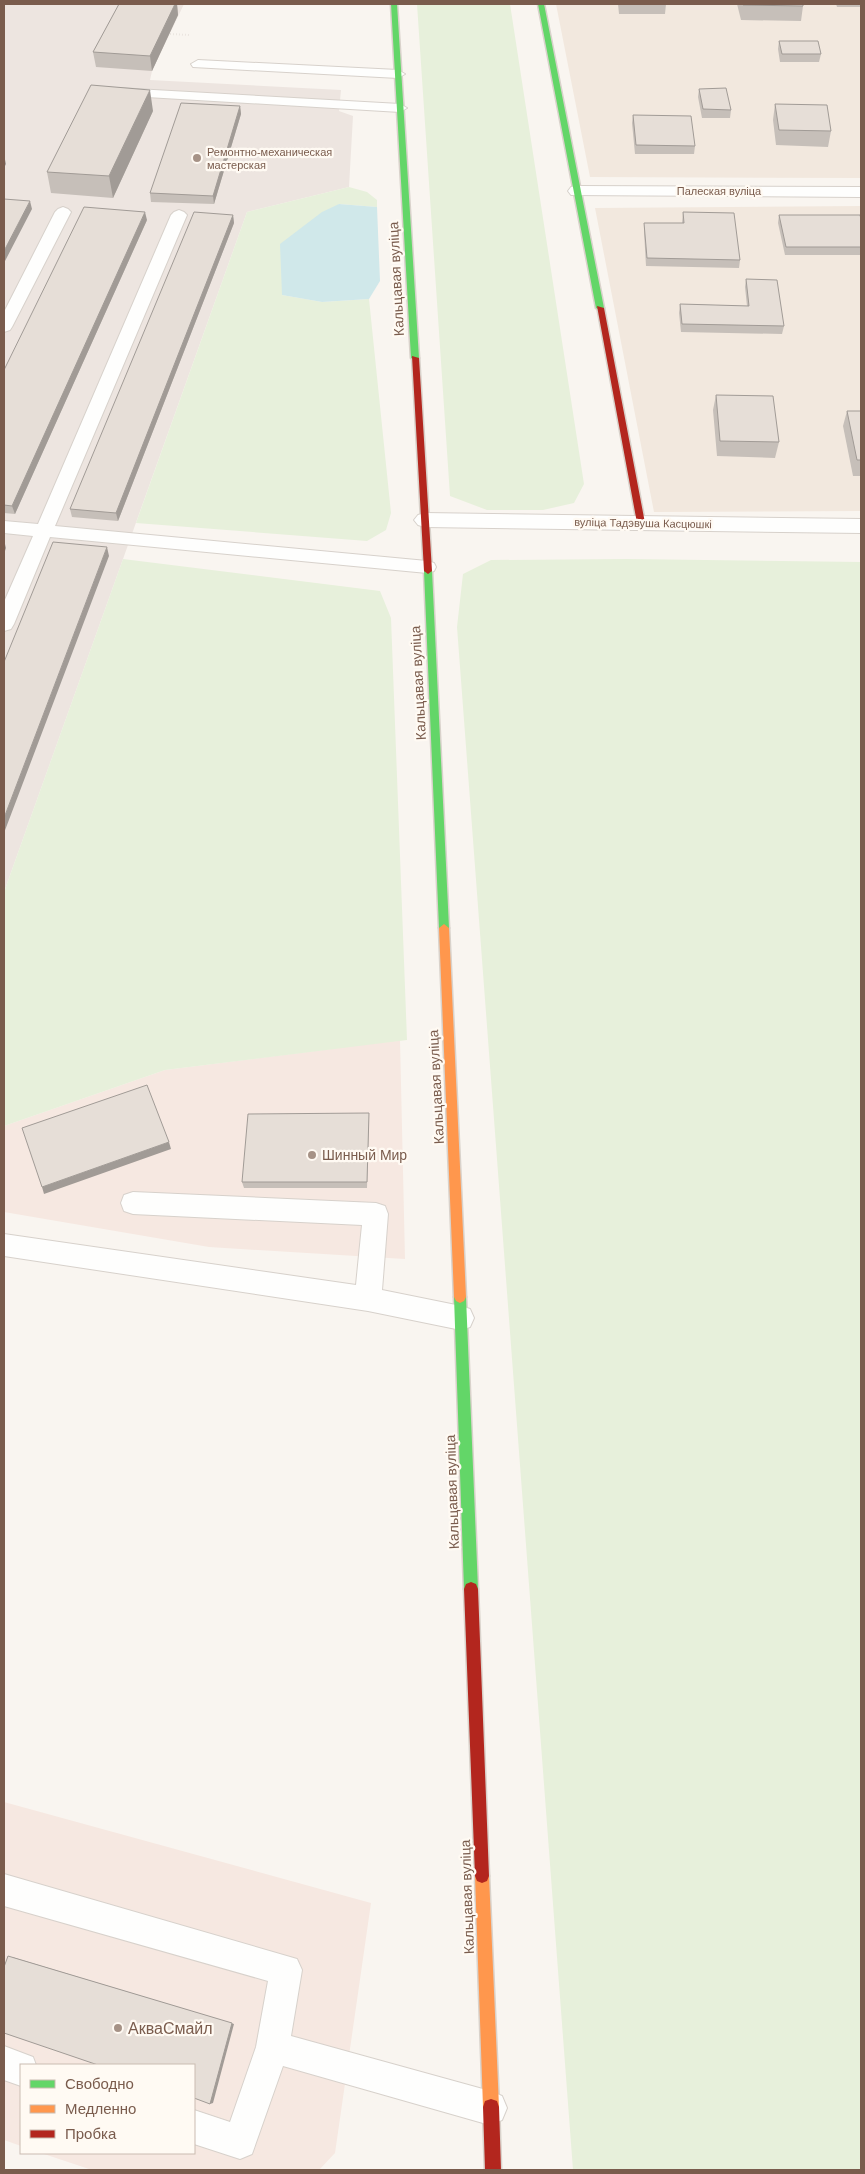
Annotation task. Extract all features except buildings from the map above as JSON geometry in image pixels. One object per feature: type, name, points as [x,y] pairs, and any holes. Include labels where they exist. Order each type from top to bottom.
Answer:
[{"type":"street","name":"Кальцавая вуліца","points":[[394,4],[428,567],[461,1318],[493,2170]]},
{"type":"street","points":[[541,4],[641,523]]},
{"type":"street","name":"Палеская вуліца","points":[[577,191],[861,192]]},
{"type":"street","name":"вуліца Тадэвуша Касцюшкі","points":[[425,520],[861,526]]},
{"type":"lane","points":[[198,64],[398,74]]},
{"type":"lane","points":[[108,92],[400,108]]},
{"type":"lane","points":[[4,327],[63,212]]},
{"type":"lane","points":[[4,624],[179,215]]},
{"type":"lane","points":[[4,527],[428,567]]},
{"type":"lane","points":[[133,1202],[376,1214],[368,1300]]},
{"type":"lane","points":[[4,1245],[368,1300],[461,1318]]},
{"type":"lane","points":[[4,1890],[286,1970],[274,2047],[240,2142],[195,2126]]},
{"type":"lane","points":[[274,2047],[490,2108]]},
{"type":"lane","points":[[4,2063],[20,2069]]},
{"type":"shaded area","points":[[4,4],[184,4],[152,71],[150,80],[341,90],[339,111],[353,116],[349,187],[247,212],[4,892]]},
{"type":"shaded area","points":[[556,4],[861,4],[861,178],[590,177]]},
{"type":"shaded area","points":[[861,206],[861,511],[654,512],[595,208]]},
{"type":"shaded area","points":[[400,1040],[405,1259],[209,1247],[4,1212],[4,1126],[165,1070]]},
{"type":"shaded area","points":[[4,1802],[371,1903],[335,2153],[319,2170],[92,2170],[44,2154],[195,2154],[195,2064],[20,2064],[20,2146],[4,2140]]},
{"type":"green space","points":[[417,4],[510,4],[584,484],[574,503],[543,510],[487,510],[450,496]]},
{"type":"green space","points":[[349,187],[367,192],[377,200],[377,207],[339,204],[282,295],[322,302],[369,299],[391,513],[386,530],[367,541],[136,523],[247,212]]},
{"type":"green space","points":[[123,559],[380,591],[391,618],[407,1040],[165,1070],[4,1126],[4,892]]},
{"type":"green space","points":[[627,559],[861,562],[861,2170],[573,2170],[457,627],[463,574],[491,560]]},
{"type":"water","points":[[339,204],[377,207],[380,281],[369,299],[322,302],[282,295],[280,244],[322,212]]},
{"type":"traffic: fast","points":[[394,4],[415,358]]},
{"type":"traffic: fast","points":[[541,4],[600,308]]},
{"type":"traffic: fast","points":[[428,571],[444,928]]},
{"type":"traffic: fast","points":[[460,1297],[471,1589]]},
{"type":"traffic: slow","points":[[444,928],[460,1297]]},
{"type":"traffic: slow","points":[[482,1876],[491,2107]]},
{"type":"traffic: jam","points":[[600,308],[641,523]]},
{"type":"traffic: jam","points":[[415,358],[428,571]]},
{"type":"traffic: jam","points":[[471,1589],[482,1876]]},
{"type":"traffic: jam","points":[[491,2107],[493,2170]]},
{"type":"place","name":"Ремонтно-механическая мастерская","points":[[197,158]]},
{"type":"place","name":"Шинный Мир","points":[[312,1155]]},
{"type":"place","name":"АкваСмайл","points":[[118,2028]]}]
